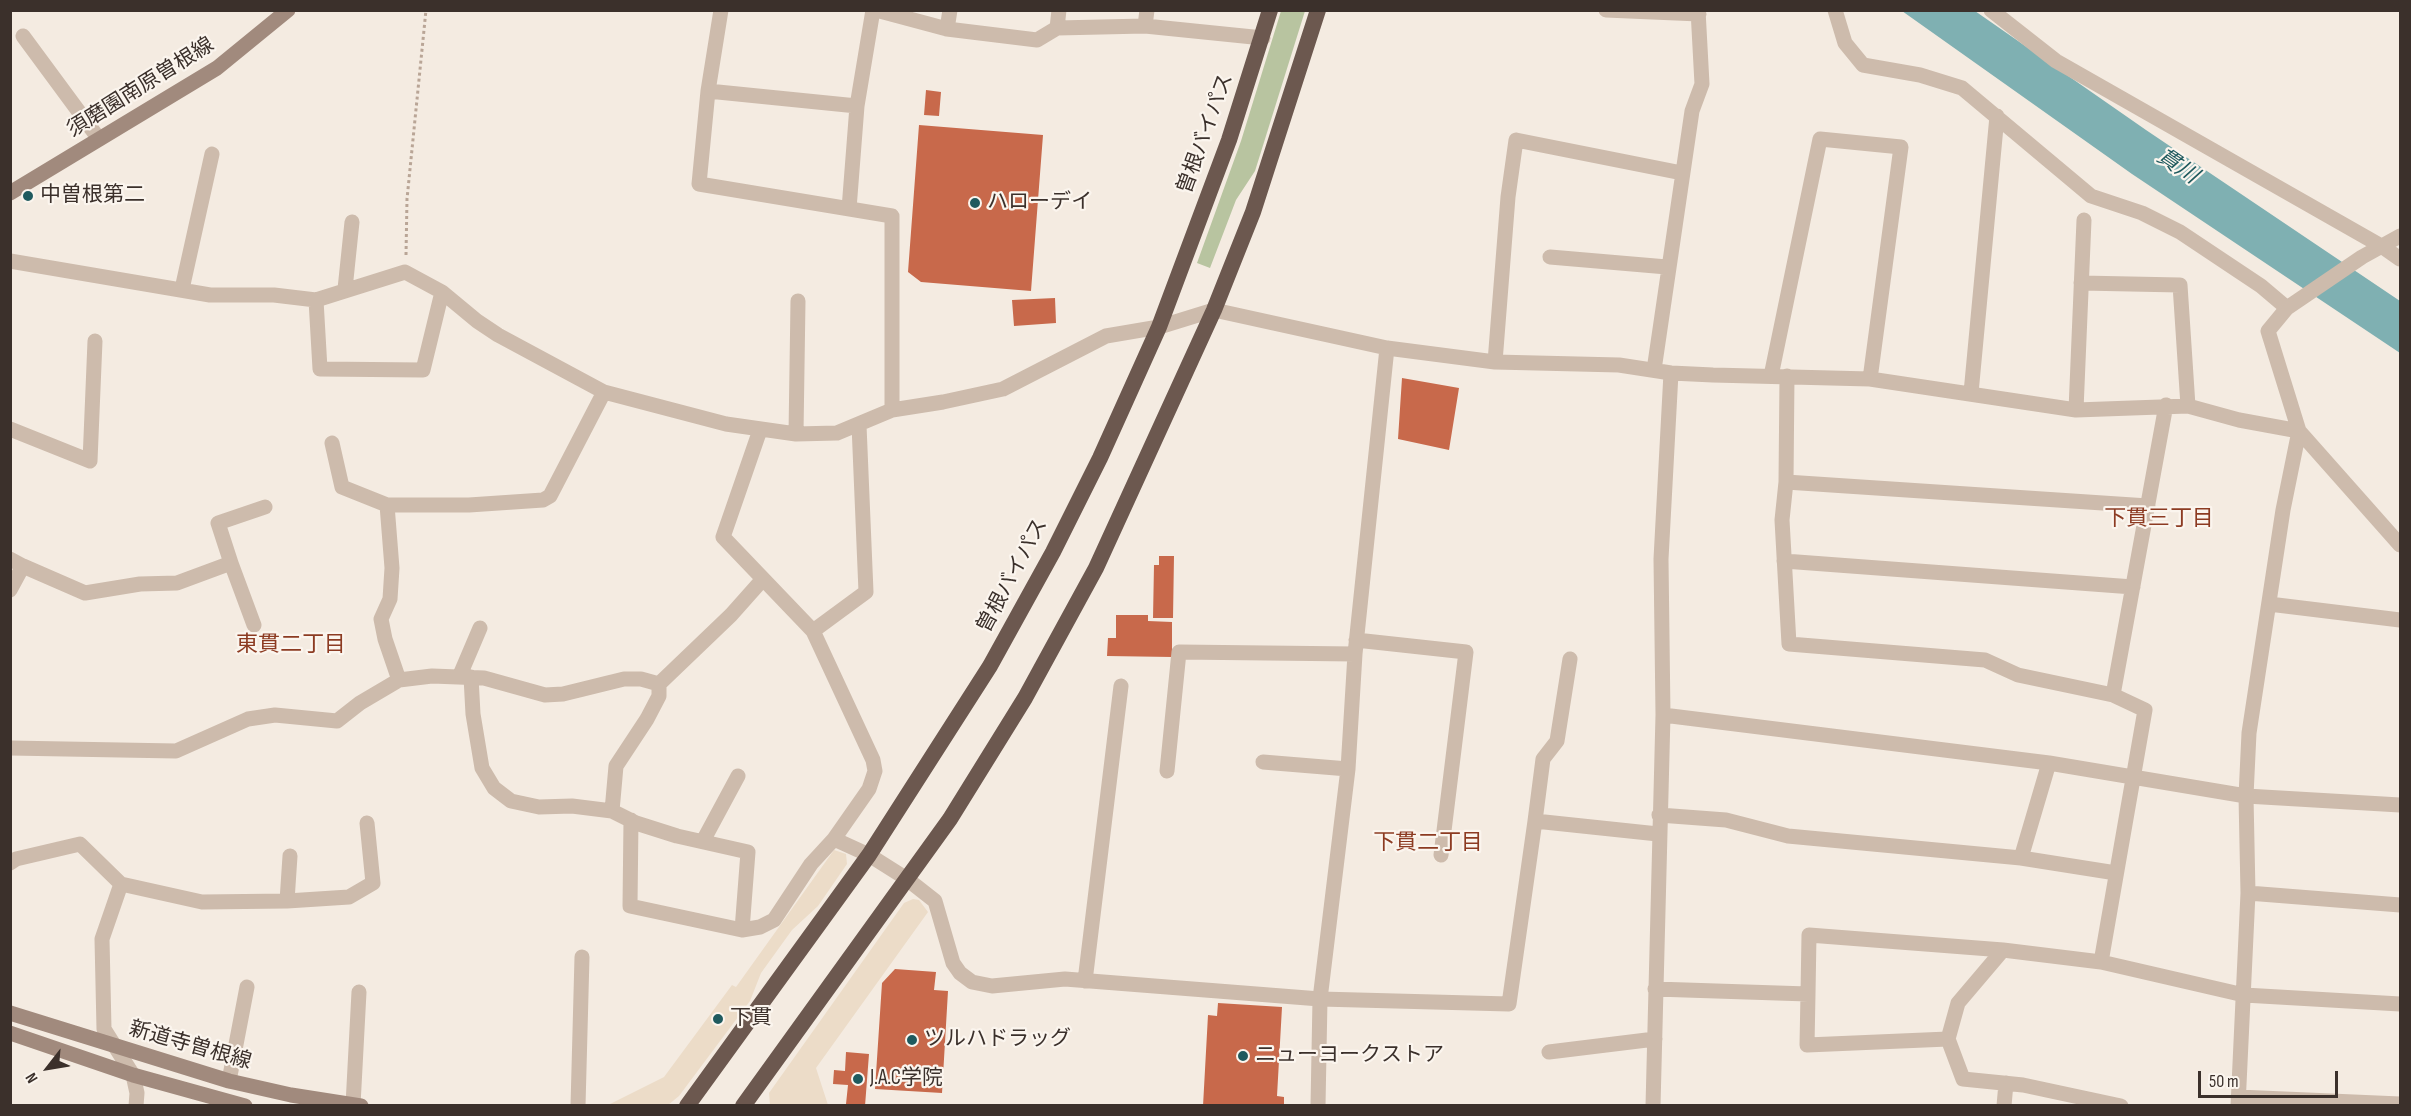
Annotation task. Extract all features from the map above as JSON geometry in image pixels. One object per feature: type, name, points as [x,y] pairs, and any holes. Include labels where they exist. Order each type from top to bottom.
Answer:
[{"type":"highway","name":"曽根バイパス","points":[[687,1106],[869,855],[990,666],[1053,552],[1101,458],[1159,327],[1229,140],[1270,10]]},
{"type":"highway","points":[[743,1106],[950,819],[1025,698],[1096,568],[1214,310],[1253,212],[1318,10]]},
{"type":"main road","name":"須磨園南原曽根線","points":[[10,193],[217,68],[288,10]]},
{"type":"main road","name":"新道寺曽根線","points":[[10,1013],[229,1081],[291,1095],[361,1106]]},
{"type":"main road","name":"新道寺曽根線","points":[[10,1034],[132,1075],[245,1106]]},
{"type":"street","points":[[721,10],[708,91],[699,184],[892,216],[892,410]]},
{"type":"street","points":[[849,209],[858,106],[875,10],[947,29],[1037,40],[1057,28],[1146,18],[1263,38]]},
{"type":"street","points":[[947,29],[950,10]]},
{"type":"street","points":[[1057,28],[1059,10]]},
{"type":"street","points":[[1606,10],[1699,12],[1702,84],[1692,111],[1667,267],[1654,370]]},
{"type":"street","points":[[1835,10],[1845,42],[1863,65],[1920,75],[1962,88],[2091,196],[2142,213],[2180,232],[2292,305]]},
{"type":"street","points":[[1991,10],[2056,61],[2383,247],[2400,259]]},
{"type":"street","points":[[23,36],[99,139]]},
{"type":"street","points":[[708,91],[858,106]]},
{"type":"street","points":[[1971,393],[1997,116]]},
{"type":"street","points":[[1771,375],[1820,139],[1901,147],[1870,379]]},
{"type":"street","points":[[1495,362],[1508,197],[1516,140],[1683,173]]},
{"type":"street","points":[[182,289],[212,154]]},
{"type":"street","points":[[2076,410],[2084,220]]},
{"type":"street","points":[[345,289],[352,222]]},
{"type":"street","points":[[2400,236],[2362,258],[2292,305],[2268,331],[2299,431],[2400,545]]},
{"type":"street","points":[[1550,257],[1667,267]]},
{"type":"street","points":[[10,261],[210,295],[274,295],[316,300],[405,272],[442,292],[498,335],[604,392],[726,424],[796,434],[837,433],[892,410],[1003,389],[1106,336],[1159,327],[1214,310],[1387,348],[1495,362],[1619,365],[1671,373],[1870,379],[2076,410],[2188,406],[2239,420],[2299,431]]},
{"type":"street","points":[[2081,283],[2180,285],[2188,406]]},
{"type":"street","points":[[316,300],[320,369],[423,370],[442,292]]},
{"type":"street","points":[[796,434],[798,301]]},
{"type":"street","points":[[10,429],[90,461],[95,341]]},
{"type":"street","points":[[1318,1106],[1320,999],[1348,769],[1356,647],[1387,348]]},
{"type":"street","points":[[1653,1106],[1658,834],[1663,715],[1660,559],[1671,373]]},
{"type":"street","points":[[1787,376],[1786,482],[1782,520],[1789,644],[1985,660],[2018,675],[2113,695],[2145,710],[2101,962]]},
{"type":"street","points":[[332,443],[342,487],[387,505],[469,505],[543,500],[550,496],[604,392]]},
{"type":"street","points":[[2113,695],[2166,405]]},
{"type":"street","points":[[813,631],[866,592],[859,424]]},
{"type":"street","points":[[631,820],[630,906],[742,930],[760,927],[774,920],[811,864],[834,839],[869,789],[875,771],[873,760],[813,631],[723,537],[760,430]]},
{"type":"street","points":[[2299,431],[2283,510],[2249,733],[2246,796],[2248,893],[2238,1101],[2400,1104]]},
{"type":"street","points":[[1786,482],[2148,506]]},
{"type":"street","points":[[387,505],[392,568],[390,599],[381,619],[385,639],[399,680]]},
{"type":"street","points":[[254,625],[219,523],[265,507]]},
{"type":"street","points":[[1784,561],[2133,588]]},
{"type":"street","points":[[10,590],[17,562],[85,593],[140,584],[177,583],[231,563]]},
{"type":"street","points":[[612,811],[616,766],[647,719],[659,696],[659,684],[764,579]]},
{"type":"street","points":[[2268,604],[2400,620]]},
{"type":"street","points":[[480,628],[466,676],[482,768],[494,788],[511,801],[539,807],[572,806],[612,811],[677,836],[748,852],[742,930]]},
{"type":"street","points":[[1167,771],[1179,652],[1356,647],[1466,652],[1441,855]]},
{"type":"street","points":[[834,839],[869,855],[907,879],[935,901],[953,963],[960,973],[972,981],[992,986],[1065,980],[1320,999],[1509,1004],[1543,759],[1557,741],[1570,659]]},
{"type":"street","points":[[10,748],[176,750],[248,719],[275,716],[337,721],[360,703],[399,680],[466,676],[484,678],[545,695],[563,694],[624,679],[641,679],[659,684]]},
{"type":"street","points":[[1085,981],[1121,686]]},
{"type":"street","points":[[1663,715],[2049,763],[2246,796],[2400,805]]},
{"type":"street","points":[[1263,762],[1348,769]]},
{"type":"street","points":[[2021,858],[2049,763]]},
{"type":"street","points":[[702,841],[738,776]]},
{"type":"street","points":[[1659,815],[1726,820],[1788,836],[2021,858],[2116,873]]},
{"type":"street","points":[[1535,821],[1658,834]]},
{"type":"street","points":[[10,863],[16,859],[80,844],[121,884],[202,902],[287,901],[349,897],[373,883],[367,823]]},
{"type":"street","points":[[287,901],[290,855]]},
{"type":"street","points":[[121,884],[102,939],[104,1029],[132,1075],[137,1093],[136,1106]]},
{"type":"street","points":[[2248,893],[2400,904]]},
{"type":"street","points":[[1948,1039],[1806,1045],[1809,936],[2003,950],[2101,962],[2244,995],[2400,1004]]},
{"type":"street","points":[[2003,950],[1958,1003],[1948,1039],[1963,1079],[2006,1083],[2115,1105]]},
{"type":"street","points":[[578,1106],[582,957]]},
{"type":"street","points":[[229,1081],[247,987]]},
{"type":"street","points":[[1655,989],[1808,994]]},
{"type":"street","points":[[353,1105],[359,992]]},
{"type":"street","points":[[1549,1052],[1654,1039]]},
{"type":"street","points":[[2004,1106],[2006,1083]]},
{"type":"path","points":[[405,272],[407,199],[426,10]]},
{"type":"green space","points":[[1281,11],[1305,11],[1255,171],[1236,200],[1210,268],[1197,263],[1241,141]]},
{"type":"shaded area","points":[[834,850],[846,854],[847,864],[818,906],[792,930],[761,973],[750,1001],[679,1096],[668,1105],[606,1106],[664,1077],[732,985],[736,987]]},
{"type":"shaded area","points":[[913,899],[919,900],[928,912],[816,1068],[828,1105],[770,1105],[769,1093],[904,903]]},
{"type":"water","name":"貫川","points":[[1902,11],[1975,11],[2146,130],[2400,301],[2400,353],[2132,174]]},
{"type":"building","points":[[926,90],[941,92],[939,116],[924,115]]},
{"type":"building","name":"ハローデイ","points":[[919,125],[1043,135],[1031,291],[921,282],[908,272]]},
{"type":"building","points":[[1055,298],[1056,323],[1014,326],[1012,300]]},
{"type":"building","points":[[1402,378],[1459,388],[1449,450],[1398,439]]},
{"type":"building","points":[[1159,556],[1174,556],[1173,618],[1153,618],[1154,565],[1159,565]]},
{"type":"building","points":[[1116,615],[1148,615],[1148,621],[1172,622],[1172,657],[1107,656],[1108,638],[1116,638]]},
{"type":"building","name":"ツルハドラッグ","points":[[895,969],[936,972],[934,990],[948,991],[942,1093],[875,1089],[882,983]]},
{"type":"building","name":"ニューヨークストア","points":[[1218,1003],[1282,1007],[1277,1096],[1284,1097],[1284,1106],[1203,1106],[1208,1015],[1217,1016]]},
{"type":"building","points":[[846,1052],[869,1054],[865,1106],[846,1104],[848,1085],[833,1084],[834,1070],[845,1071]]},
{"type":"place","name":"中曽根第二","points":[[28,196]]},
{"type":"place","name":"ハローデイ","points":[[975,203]]},
{"type":"place","name":"下貫","points":[[718,1019]]},
{"type":"place","name":"ツルハドラッグ","points":[[912,1040]]},
{"type":"place","name":"ニューヨークストア","points":[[1243,1056]]},
{"type":"place","name":"J.A.C学院","points":[[858,1079]]},
{"type":"district","name":"下貫三丁目","points":[[2159,519]]},
{"type":"district","name":"東貫二丁目","points":[[291,645]]},
{"type":"district","name":"下貫二丁目","points":[[1428,843]]}]
